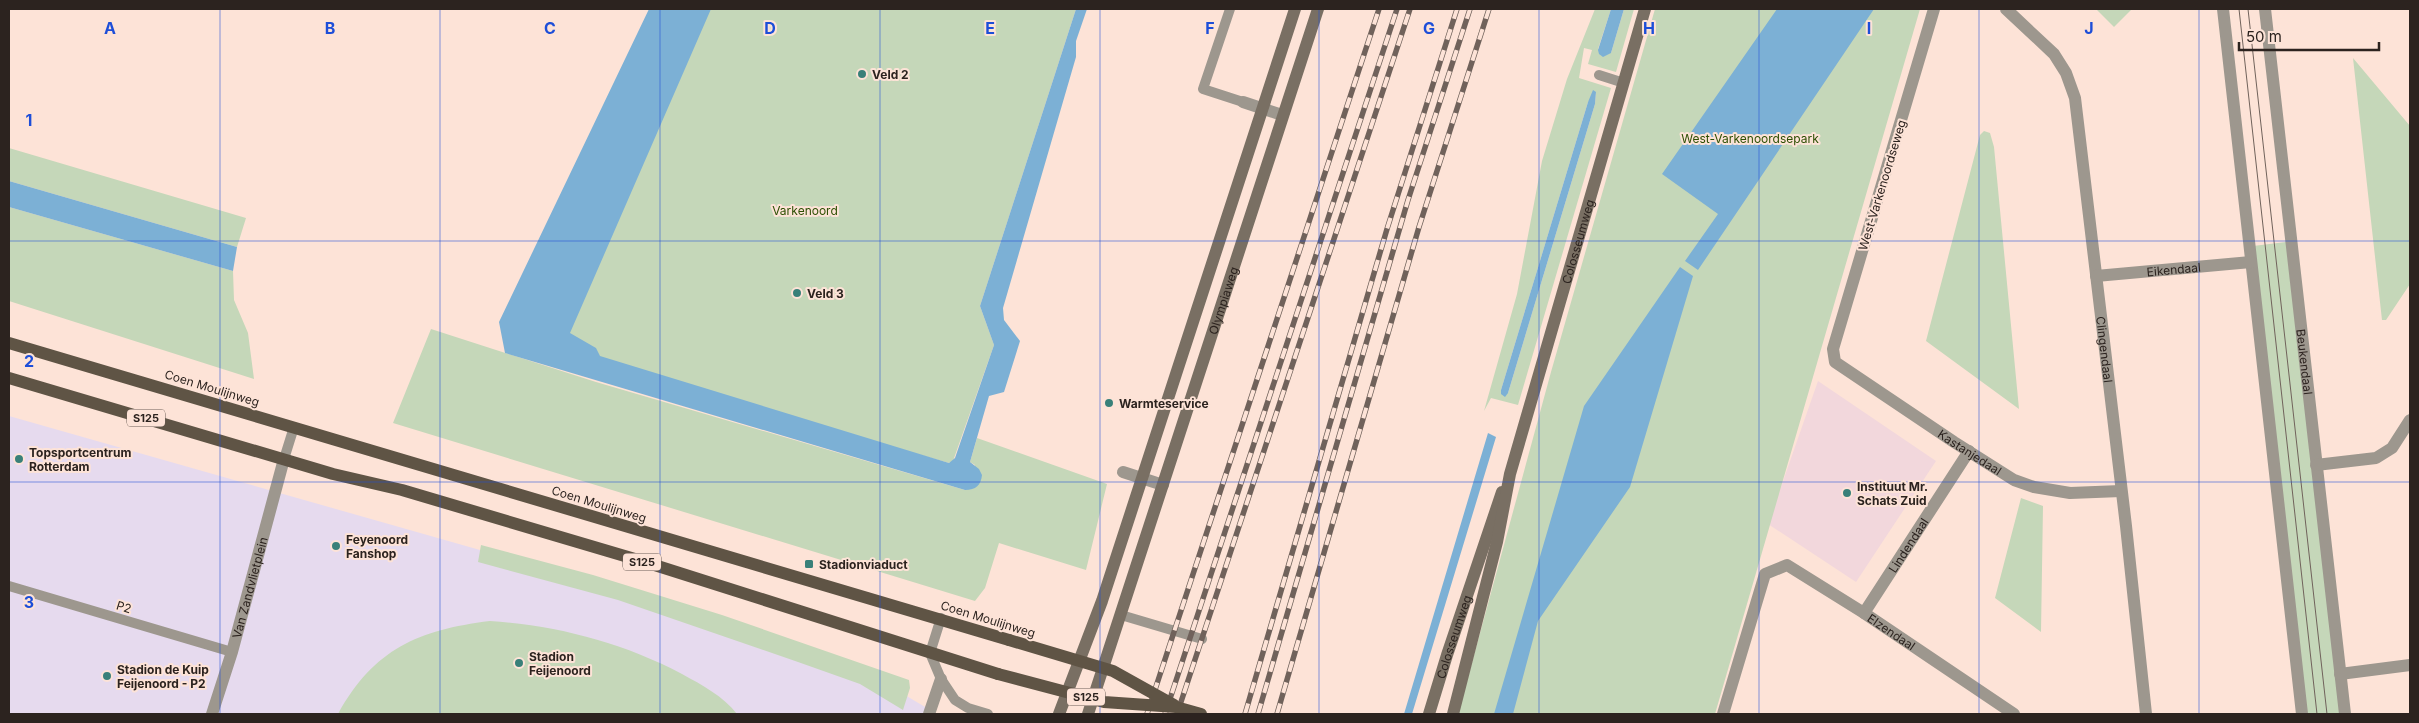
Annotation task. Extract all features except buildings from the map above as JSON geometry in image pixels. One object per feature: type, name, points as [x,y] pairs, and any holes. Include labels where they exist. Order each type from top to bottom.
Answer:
[{"type":"main road","name":"Olympiaweg","points":[[1060,714],[1095,623],[1295,9]]},
{"type":"main road","name":"Olympiaweg","points":[[1088,714],[1318,9]]},
{"type":"main road","name":"Colosseumweg","points":[[1453,714],[1497,542],[1510,474],[1645,9]]},
{"type":"main road","name":"Coen Moulijnweg","points":[[9,343],[941,618],[1113,671],[1176,707]]},
{"type":"main road","name":"Coen Moulijnweg","points":[[9,378],[284,459],[402,490],[645,562],[998,674],[1104,702],[1176,707],[1201,714]]},
{"type":"main road","name":"Colosseumweg","points":[[1429,714],[1496,507],[1510,474]]},
{"type":"street","name":"West-Varkenoordseweg","points":[[1835,362],[1833,350],[1934,9]]},
{"type":"street","name":"Clingendaal","points":[[2006,9],[2054,54],[2066,73],[2074,98],[2146,714]]},
{"type":"street","points":[[2222,9],[2302,714]]},
{"type":"street","name":"Beukendaal","points":[[2265,9],[2345,714]]},
{"type":"street","points":[[1243,102],[1282,116]]},
{"type":"street","name":"Eikendaal","points":[[2096,276],[2251,262]]},
{"type":"street","name":"Kastanjedaal","points":[[1835,362],[2014,480],[2034,487],[2070,493],[2121,491]]},
{"type":"street","points":[[2316,465],[2376,458],[2392,448],[2410,420]]},
{"type":"street","name":"Lindendaal","points":[[1864,613],[1969,451]]},
{"type":"street","name":"Van Zandvlietplein","points":[[212,714],[232,652],[284,459]]},
{"type":"street","points":[[1123,472],[1162,485]]},
{"type":"street","name":"Elzendaal","points":[[1724,714],[1765,574],[1787,565],[1864,613],[2014,714]]},
{"type":"street","points":[[2340,674],[2410,665]]},
{"type":"street","points":[[929,714],[941,679]]},
{"type":"lane","points":[[1230,9],[1203,89],[1243,102]]},
{"type":"lane","points":[[1599,75],[1624,83]]},
{"type":"lane","points":[[284,459],[294,427]]},
{"type":"lane","name":"P2","points":[[9,586],[232,652]]},
{"type":"lane","points":[[1121,615],[1202,639]]},
{"type":"lane","points":[[941,618],[930,653],[941,679],[955,700],[968,708],[987,714]]},
{"type":"shaded area","name":"Instituut Mr. Schats Zuid","points":[[1818,381],[1936,461],[1856,582],[1768,524]]},
{"type":"shaded area","points":[[9,416],[487,552],[893,688],[937,714],[9,714]]},
{"type":"green space","name":"Varkenoord","points":[[679,9],[1076,9],[980,306],[994,345],[953,461],[949,463],[532,344]]},
{"type":"green space","points":[[1595,9],[1611,9],[1598,49],[1611,53],[1624,9],[1634,9],[1616,72],[1588,64],[1592,50],[1584,48],[1579,78],[1611,88],[1518,405],[1491,398],[1484,411],[1517,294],[1542,161],[1567,79]],"holes":[[[1596,92],[1595,104],[1508,393],[1501,390],[1588,102]]]},
{"type":"green space","name":"West-Varkenoordsepark","points":[[1655,9],[1920,9],[1715,714],[1458,714],[1551,372]]},
{"type":"green space","points":[[2096,9],[2132,9],[2114,27]]},
{"type":"green space","points":[[2353,58],[2410,126],[2410,284],[2386,320],[2382,320]]},
{"type":"green space","points":[[1984,131],[1990,133],[1994,147],[2019,409],[1926,341],[1980,135]]},
{"type":"green space","points":[[9,148],[246,218],[237,247],[9,181]]},
{"type":"green space","points":[[9,207],[233,271],[234,300],[248,333],[254,379],[9,301]]},
{"type":"green space","points":[[2286,242],[2340,714],[2307,714],[2253,246]]},
{"type":"green space","points":[[431,329],[596,382],[965,490],[975,465],[970,462],[977,438],[1107,484],[1086,570],[999,543],[985,588],[975,601],[393,423]]},
{"type":"green space","points":[[2021,498],[2043,506],[2041,632],[1995,598]]},
{"type":"green space","points":[[481,545],[593,575],[722,615],[909,680],[910,688],[903,710],[860,684],[798,662],[618,600],[478,562]]},
{"type":"green space","name":"Stadion Feijenoord","points":[[490,621],[540,627],[589,637],[636,653],[682,674],[719,696],[737,714],[338,714],[367,673],[400,646],[441,630]]},
{"type":"water","points":[[649,9],[711,9],[570,333],[596,348],[600,356],[949,463],[955,458],[994,345],[980,306],[1076,9],[1087,9],[1076,41],[1076,57],[1003,308],[1004,320],[1020,341],[1004,392],[989,396],[970,462],[979,469],[982,475],[979,484],[975,488],[965,490],[505,353],[499,322]]},
{"type":"water","points":[[1611,9],[1624,9],[1611,53],[1603,57],[1599,54],[1598,50]]},
{"type":"water","points":[[1777,9],[1874,9],[1698,270],[1685,261],[1718,214],[1662,174]]},
{"type":"water","points":[[1593,90],[1596,92],[1595,104],[1508,393],[1505,397],[1501,394],[1501,390]]},
{"type":"water","points":[[9,181],[237,247],[233,271],[9,207]]},
{"type":"water","points":[[1680,267],[1693,276],[1630,487],[1538,621],[1513,714],[1494,714],[1584,406]]},
{"type":"water","points":[[1488,433],[1496,437],[1412,714],[1404,714]]},
{"type":"tram line","points":[[2239,9],[2317,714]]},
{"type":"tram line","points":[[2248,9],[2327,714]]},
{"type":"railway","points":[[1147,714],[1379,9]]},
{"type":"railway","points":[[1165,714],[1397,9]]},
{"type":"railway","points":[[1177,714],[1410,9]]},
{"type":"railway","points":[[1245,714],[1387,229],[1457,9]]},
{"type":"railway","points":[[1258,714],[1408,200],[1470,9]]},
{"type":"railway","points":[[1277,714],[1419,227],[1489,9]]},
{"type":"place","name":"Veld 2","points":[[862,74]]},
{"type":"place","name":"Veld 3","points":[[797,293]]},
{"type":"place","name":"Warmteservice","points":[[1109,403]]},
{"type":"place","name":"Topsportcentrum Rotterdam","points":[[19,459]]},
{"type":"place","name":"Instituut Mr. Schats Zuid","points":[[1847,493]]},
{"type":"place","name":"Feyenoord Fanshop","points":[[336,546]]},
{"type":"place","name":"Stadionviaduct","points":[[809,564]]},
{"type":"place","name":"Stadion Feijenoord","points":[[519,663]]},
{"type":"place","name":"Stadion de Kuip Feijenoord - P2","points":[[107,676]]}]
